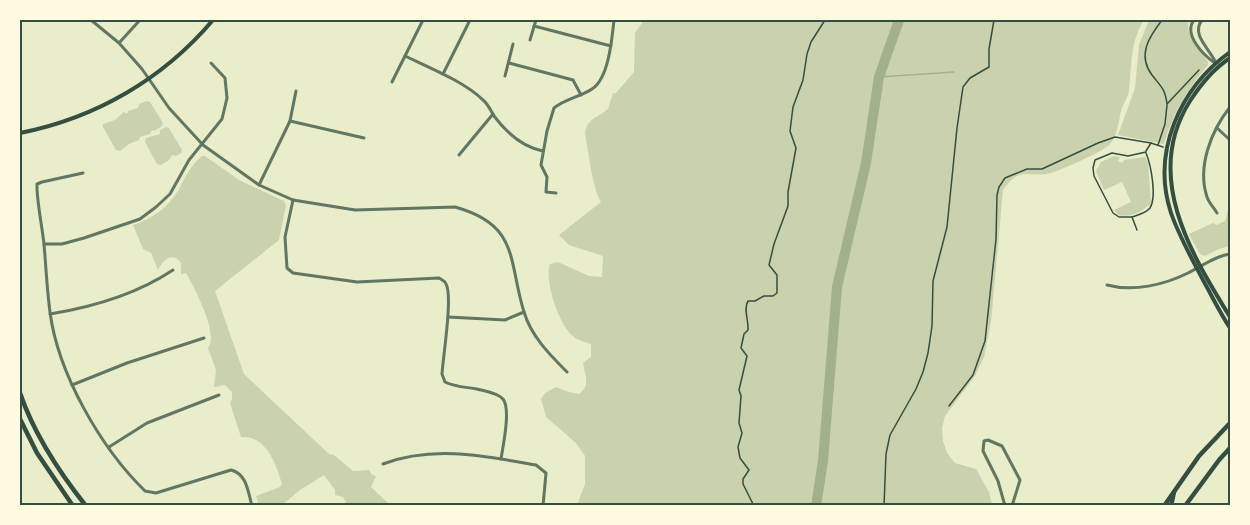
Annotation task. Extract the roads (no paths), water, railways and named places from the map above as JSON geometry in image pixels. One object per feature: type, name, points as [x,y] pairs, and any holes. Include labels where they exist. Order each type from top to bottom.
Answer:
[{"type":"main road","points":[[20,133],[60,123],[87,112],[150,79],[196,40],[213,20]]},
{"type":"main road","points":[[1230,52],[1215,63],[1188,94],[1177,114],[1167,148],[1165,182],[1171,213],[1230,328]]},
{"type":"main road","points":[[1230,58],[1200,86],[1185,109],[1173,135],[1170,181],[1174,207],[1199,267],[1230,317]]},
{"type":"main road","points":[[20,393],[46,448],[65,479],[86,506]]},
{"type":"main road","points":[[1222,431],[1230,417]]},
{"type":"main road","points":[[20,419],[37,453],[73,506]]},
{"type":"main road","points":[[1164,506],[1199,456],[1230,423]]},
{"type":"main road","points":[[1185,506],[1230,448]]},
{"type":"main road","points":[[1171,506],[1175,489]]},
{"type":"street","points":[[91,20],[119,43],[150,79],[169,108],[203,145],[259,185],[293,200],[355,210],[443,206],[468,210],[493,226],[503,237],[512,256],[524,312],[537,338],[567,372]]},
{"type":"street","points":[[119,43],[140,20]]},
{"type":"street","points":[[392,82],[423,20]]},
{"type":"street","points":[[443,74],[470,20]]},
{"type":"street","points":[[531,40],[536,20]]},
{"type":"street","points":[[556,193],[545,190],[547,177],[541,165],[555,106],[597,85],[609,57],[614,20]]},
{"type":"street","points":[[1194,20],[1190,25],[1191,33],[1207,58],[1215,63]]},
{"type":"street","points":[[1202,20],[1198,26],[1198,33],[1215,63]]},
{"type":"street","points":[[534,26],[611,46]]},
{"type":"street","points":[[505,76],[513,44]]},
{"type":"street","points":[[405,56],[443,74],[483,100],[503,127],[520,141],[535,150],[543,151]]},
{"type":"street","points":[[44,244],[62,244],[140,219],[170,194],[189,160],[222,119],[227,98],[225,78],[211,63]]},
{"type":"street","points":[[509,63],[573,80],[581,94]]},
{"type":"street","points":[[259,185],[290,121],[296,90]]},
{"type":"street","points":[[1217,213],[1208,200],[1203,182],[1206,158],[1217,128],[1230,107]]},
{"type":"street","points":[[459,155],[493,114]]},
{"type":"street","points":[[290,121],[364,138]]},
{"type":"street","points":[[1217,128],[1230,140]]},
{"type":"street","points":[[82,173],[37,184],[50,314],[59,351],[72,385],[109,447],[135,482],[149,493],[156,493],[231,470],[243,477],[252,506]]},
{"type":"street","points":[[293,200],[285,237],[287,268],[293,273],[357,282],[440,278],[445,282],[448,317],[442,374],[445,382],[452,386],[479,389],[497,394],[504,400],[507,409],[501,459]]},
{"type":"street","points":[[1107,285],[1124,289],[1153,285],[1186,274],[1230,254]]},
{"type":"street","points":[[50,314],[79,309],[110,299],[156,281],[173,270]]},
{"type":"street","points":[[448,317],[505,320],[524,312]]},
{"type":"street","points":[[72,385],[127,363],[204,338]]},
{"type":"street","points":[[109,447],[147,423],[219,395]]},
{"type":"street","points":[[1005,506],[998,481],[983,451],[984,441],[988,440],[1002,446],[1019,477],[1020,485],[1012,506]]},
{"type":"street","points":[[383,464],[420,453],[443,452],[536,465],[546,473],[543,506]]},
{"type":"waterway","points":[[816,506],[823,461],[837,287],[866,163],[879,77],[899,20]]},
{"type":"waterway","points":[[879,77],[954,72]]}]
